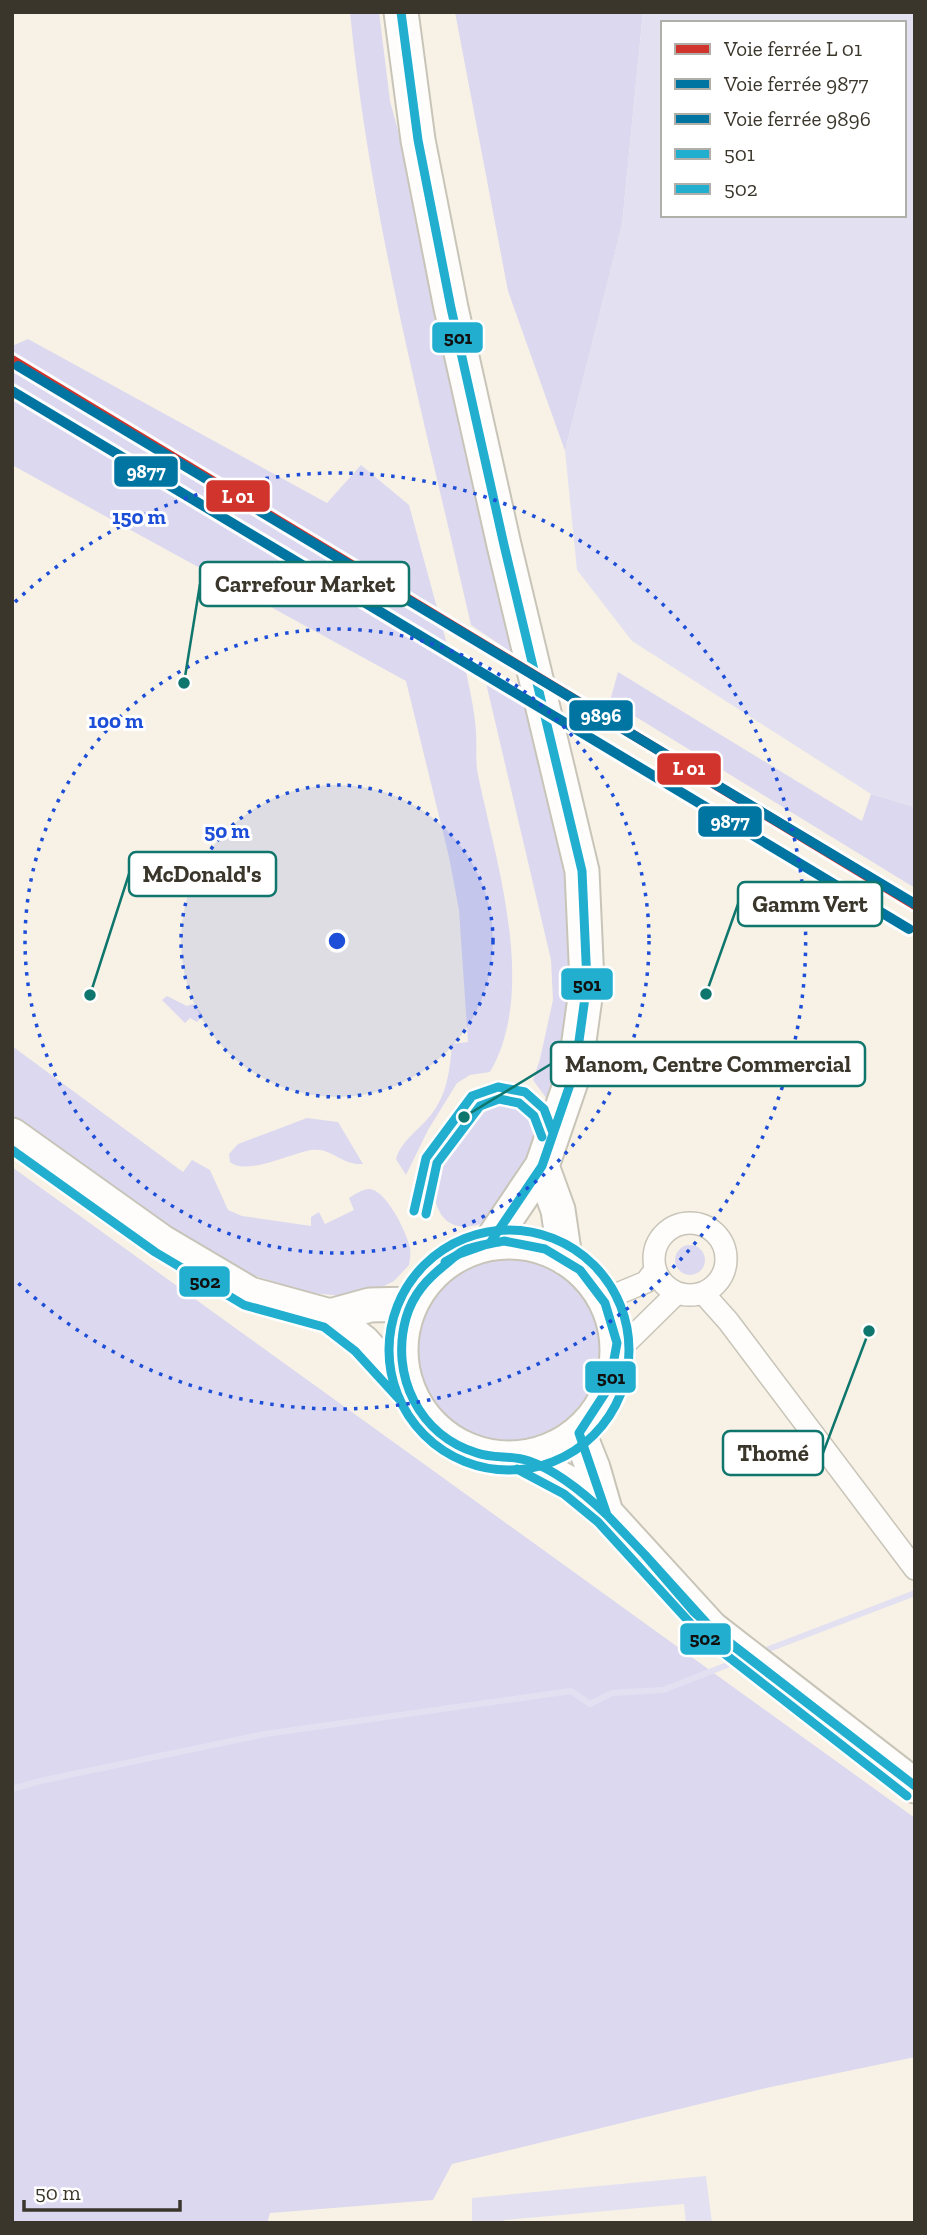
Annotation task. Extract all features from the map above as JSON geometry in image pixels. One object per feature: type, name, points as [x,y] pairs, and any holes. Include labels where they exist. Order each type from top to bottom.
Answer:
[{"type":"main road","points":[[401,12],[418,140],[452,308],[504,545],[582,871],[587,983],[575,1070],[542,1166],[490,1243]]},
{"type":"main road","points":[[12,1135],[162,1242],[250,1294],[330,1316],[363,1342],[408,1391]]},
{"type":"main road","points":[[542,1166],[558,1210],[565,1258]]},
{"type":"main road","points":[[516,1242],[542,1247],[565,1258],[583,1271],[597,1288],[612,1318],[617,1352],[607,1396],[595,1416],[579,1433],[562,1445],[543,1453],[523,1458],[487,1456],[454,1444],[435,1430],[419,1412],[408,1391],[400,1362],[402,1332],[411,1304],[425,1281],[444,1263],[490,1243],[516,1242]]},
{"type":"main road","points":[[330,1316],[370,1305],[411,1304]]},
{"type":"main road","points":[[579,1433],[606,1513]]},
{"type":"main road","points":[[523,1458],[571,1485],[606,1513],[711,1629],[915,1786]]},
{"type":"street","points":[[687,1223],[709,1228],[723,1244],[726,1263],[719,1281],[703,1293],[677,1293],[667,1288],[655,1270],[656,1248],[667,1231],[687,1223]]},
{"type":"street","points":[[597,1288],[617,1294],[625,1292],[646,1282],[655,1270]]},
{"type":"street","points":[[617,1352],[677,1293]]},
{"type":"street","points":[[703,1293],[728,1321],[915,1569]]},
{"type":"shaded area","points":[[350,12],[379,12],[390,101],[410,175],[514,647],[511,652],[471,625],[385,243],[359,89]]},
{"type":"shaded area","points":[[455,12],[643,12],[622,225],[565,451],[508,291]]},
{"type":"shaded area","points":[[643,12],[915,12],[915,807],[871,794],[632,641],[577,570],[565,451],[622,225]]},
{"type":"shaded area","points":[[28,339],[327,503],[361,465],[409,505],[448,648],[464,660],[473,706],[477,770],[509,925],[512,965],[511,1003],[504,1039],[490,1072],[470,1075],[457,1083],[428,1130],[406,1175],[396,1159],[399,1152],[428,1118],[442,1096],[452,1044],[468,1042],[459,910],[449,857],[406,681],[12,465],[12,346]]},
{"type":"shaded area","points":[[483,670],[524,694],[560,838],[574,968],[566,1027],[547,1099],[533,1080],[553,1000],[551,960]]},
{"type":"shaded area","points":[[618,672],[862,821],[871,794],[915,807],[915,888],[610,701]]},
{"type":"shaded area","points":[[167,996],[187,1006],[193,1004],[203,1015],[197,1022],[190,1018],[185,1023],[162,1000]]},
{"type":"shaded area","points":[[12,1046],[183,1172],[192,1160],[210,1170],[228,1210],[242,1216],[311,1226],[311,1217],[319,1212],[325,1224],[354,1210],[349,1198],[364,1190],[376,1191],[389,1204],[405,1232],[410,1250],[409,1265],[394,1281],[354,1297],[311,1293],[236,1270],[132,1206],[12,1118]]},
{"type":"shaded area","points":[[489,1099],[508,1102],[525,1111],[536,1128],[534,1145],[525,1167],[495,1219],[467,1227],[458,1226],[444,1218],[439,1211],[432,1187],[432,1173],[441,1150],[462,1117],[476,1104]]},
{"type":"shaded area","points":[[307,1118],[338,1122],[363,1164],[348,1162],[318,1150],[258,1165],[238,1166],[230,1162],[229,1154],[238,1144]]},
{"type":"shaded area","points":[[12,1167],[915,1818],[915,2057],[766,2088],[452,2164],[433,2200],[270,2213],[267,2223],[12,2223]]},
{"type":"shaded area","points":[[690,1245],[696,1246],[704,1254],[704,1266],[696,1274],[690,1275],[684,1274],[676,1266],[675,1260],[676,1254],[684,1246]]},
{"type":"shaded area","points":[[505,1249],[542,1256],[573,1277],[594,1308],[601,1345],[594,1382],[573,1413],[542,1434],[505,1441],[468,1434],[437,1413],[416,1382],[409,1345],[416,1308],[437,1277],[468,1256]]},
{"type":"shaded area","points":[[706,2176],[712,2223],[686,2223],[684,2204],[504,2220],[504,2223],[472,2223],[472,2198]]},
{"type":"waterway","points":[[761,1652],[915,1593]]},
{"type":"waterway","points":[[12,1789],[265,1734],[571,1691],[590,1704],[612,1693],[663,1690],[735,1662]]},
{"type":"transit line","name":"501","points":[[401,12],[418,140],[451,308],[582,871],[587,983],[575,1070],[542,1166],[490,1243],[445,1262]]},
{"type":"transit line","points":[[12,360],[915,905]]},
{"type":"transit line","name":"501","points":[[414,1211],[426,1158],[472,1096],[498,1087],[525,1092],[544,1109],[553,1133]]},
{"type":"transit line","name":"502","points":[[426,1214],[437,1163],[480,1106],[499,1099],[519,1103],[534,1116],[542,1137]]},
{"type":"transit line","name":"502","points":[[12,1150],[155,1252],[244,1305],[324,1327],[355,1351],[399,1399]]},
{"type":"transit line","name":"502","points":[[497,1230],[521,1230],[566,1244],[594,1265],[609,1283],[620,1304],[627,1327],[629,1350],[627,1373],[620,1396],[609,1417],[594,1435],[566,1456],[544,1465],[521,1470],[497,1470],[452,1456],[433,1443],[416,1426],[403,1407],[394,1385],[389,1362],[389,1338],[403,1293],[416,1274],[433,1257],[452,1244],[474,1235],[497,1230]]},
{"type":"transit line","name":"501","points":[[504,1241],[545,1249],[580,1270],[605,1303],[617,1343],[609,1387],[579,1433],[607,1515],[571,1484],[540,1465],[523,1459],[483,1455],[457,1444],[425,1418],[406,1381],[402,1340],[406,1318],[417,1294],[433,1275],[461,1252],[504,1241]]},
{"type":"transit line","name":"502","points":[[517,1469],[564,1494],[598,1522],[703,1637],[907,1796]]},
{"type":"transit line","name":"501","points":[[607,1515],[645,1555]]},
{"type":"transit line","name":"501","points":[[607,1515],[645,1555]]},
{"type":"transit line","name":"501","points":[[645,1555],[711,1628],[915,1786]]},
{"type":"transit line","name":"501","points":[[645,1555],[694,1612],[720,1636],[915,1786]]},
{"type":"rail line","name":"9896","points":[[18,366],[915,904]]},
{"type":"rail line","name":"9877","points":[[12,391],[909,929]]},
{"type":"place","name":"Carrefour Market","points":[[184,683]]},
{"type":"place","name":"Gamm Vert","points":[[706,994]]},
{"type":"place","name":"McDonald's","points":[[90,995]]},
{"type":"place","name":"Manom, Centre Commercial","points":[[464,1117]]},
{"type":"place","name":"Thomé","points":[[869,1331]]}]
